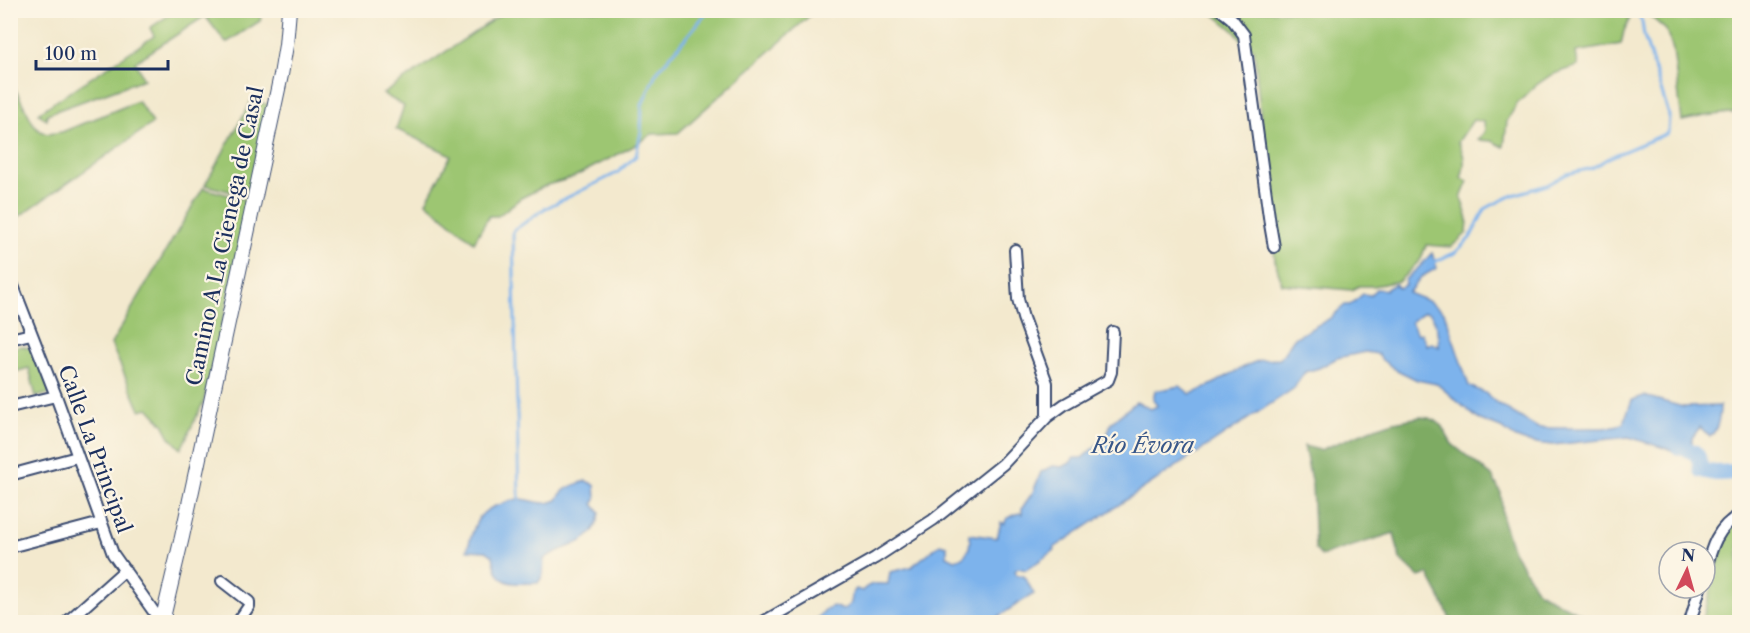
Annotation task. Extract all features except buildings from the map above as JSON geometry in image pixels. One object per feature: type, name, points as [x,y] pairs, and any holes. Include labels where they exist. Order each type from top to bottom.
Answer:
[{"type":"street","name":"Camino A La Cienega de Casal","points":[[162,622],[281,75],[289,10]]},
{"type":"street","points":[[1221,10],[1232,19],[1244,35],[1274,247]]},
{"type":"street","points":[[1015,250],[1018,299],[1047,383],[1047,417]]},
{"type":"street","name":"Calle La Principal","points":[[11,279],[114,557],[162,622]]},
{"type":"street","points":[[763,622],[875,558],[933,520],[1003,464],[1047,417],[1108,380],[1111,372],[1113,332]]},
{"type":"street","points":[[10,339],[31,334]]},
{"type":"street","points":[[10,407],[56,396]]},
{"type":"street","points":[[10,475],[77,457]]},
{"type":"street","points":[[1715,540],[1730,520],[1740,515]]},
{"type":"street","points":[[10,547],[101,523]]},
{"type":"street","points":[[67,622],[125,570]]},
{"type":"street","points":[[222,581],[249,602],[249,606],[238,622]]},
{"type":"street","points":[[1690,622],[1696,600]]},
{"type":"green space","points":[[248,10],[250,13],[257,11],[261,17],[260,21],[226,43],[205,16],[135,62],[144,79],[47,114],[47,120],[38,113],[154,36],[150,28],[175,11]]},
{"type":"green space","points":[[1630,10],[1632,14],[1621,44],[1576,52],[1578,66],[1551,75],[1535,86],[1517,104],[1507,121],[1504,147],[1492,141],[1478,140],[1485,131],[1484,122],[1473,120],[1458,142],[1464,159],[1461,178],[1468,181],[1461,198],[1468,219],[1467,233],[1451,247],[1426,245],[1421,259],[1399,281],[1359,286],[1351,290],[1282,284],[1275,260],[1254,49],[1246,46],[1234,31],[1210,11]]},
{"type":"green space","points":[[506,11],[815,11],[678,133],[652,134],[572,178],[547,185],[521,198],[498,216],[489,216],[474,242],[426,202],[451,155],[396,129],[404,106],[383,94]]},
{"type":"green space","points":[[1644,11],[1739,11],[1739,112],[1682,121],[1673,50],[1666,30]]},
{"type":"green space","points":[[11,81],[34,125],[47,134],[62,132],[138,101],[153,123],[11,222]]},
{"type":"green space","points":[[252,100],[272,106],[252,197],[205,185]]},
{"type":"green space","points":[[203,188],[251,201],[204,401],[181,449],[148,408],[140,410],[111,344]]},
{"type":"green space","points":[[22,346],[35,350],[51,393],[36,397],[29,368],[11,373],[10,348]]},
{"type":"green space","points":[[1420,417],[1429,418],[1441,425],[1452,444],[1492,476],[1501,493],[1503,521],[1512,549],[1537,590],[1593,622],[1451,622],[1428,574],[1419,577],[1400,559],[1394,533],[1321,556],[1315,549],[1312,485],[1304,446],[1320,450],[1372,429]]},
{"type":"green space","points":[[1739,523],[1739,622],[1702,622],[1708,600],[1717,600],[1717,568],[1724,543],[1733,526]]},
{"type":"water","name":"Río Évora","points":[[1432,253],[1437,268],[1421,277],[1408,293],[1428,301],[1444,312],[1469,386],[1485,393],[1498,404],[1538,428],[1605,428],[1623,424],[1632,400],[1644,396],[1683,407],[1720,406],[1715,430],[1710,437],[1700,427],[1692,438],[1692,444],[1687,448],[1674,451],[1629,437],[1552,445],[1527,442],[1478,419],[1437,384],[1417,380],[1395,369],[1382,360],[1378,354],[1365,352],[1337,358],[1319,368],[1305,372],[1293,389],[1054,548],[1055,550],[1026,570],[1018,568],[1015,571],[1017,575],[1024,576],[1034,594],[990,622],[814,622],[826,609],[833,606],[843,610],[851,603],[852,594],[856,589],[862,591],[871,585],[888,584],[890,572],[911,567],[940,544],[947,546],[947,556],[955,560],[968,551],[969,534],[997,538],[1001,522],[1004,524],[1007,518],[1022,514],[1022,508],[1033,492],[1041,472],[1052,466],[1063,467],[1074,458],[1082,458],[1107,436],[1111,423],[1136,402],[1151,409],[1157,406],[1153,399],[1155,391],[1180,386],[1190,394],[1252,363],[1280,359],[1294,338],[1329,319],[1345,305],[1350,305],[1363,294],[1370,295],[1376,289],[1385,290],[1395,284],[1399,288],[1405,285],[1405,280]],"holes":[[[1424,312],[1430,313],[1437,330],[1439,347],[1432,343],[1427,345],[1421,333],[1417,334],[1411,322]]]},
{"type":"water","points":[[586,481],[595,485],[596,500],[593,504],[600,513],[597,524],[586,538],[544,559],[543,575],[538,583],[507,582],[498,574],[493,556],[486,551],[467,550],[474,527],[486,511],[518,499],[542,503],[551,502],[557,500],[569,487]]},
{"type":"waterway","points":[[519,499],[513,231],[544,209],[617,173],[636,156],[641,132],[642,105],[656,73],[709,10]]},
{"type":"waterway","points":[[1434,262],[1455,253],[1470,238],[1485,209],[1494,204],[1513,195],[1547,185],[1567,174],[1592,168],[1610,157],[1668,133],[1669,115],[1644,36],[1642,22],[1636,10]]},
{"type":"waterway","name":"Río Évora","points":[[1674,431],[1679,447],[1698,456],[1701,470],[1715,473],[1740,472]]}]
